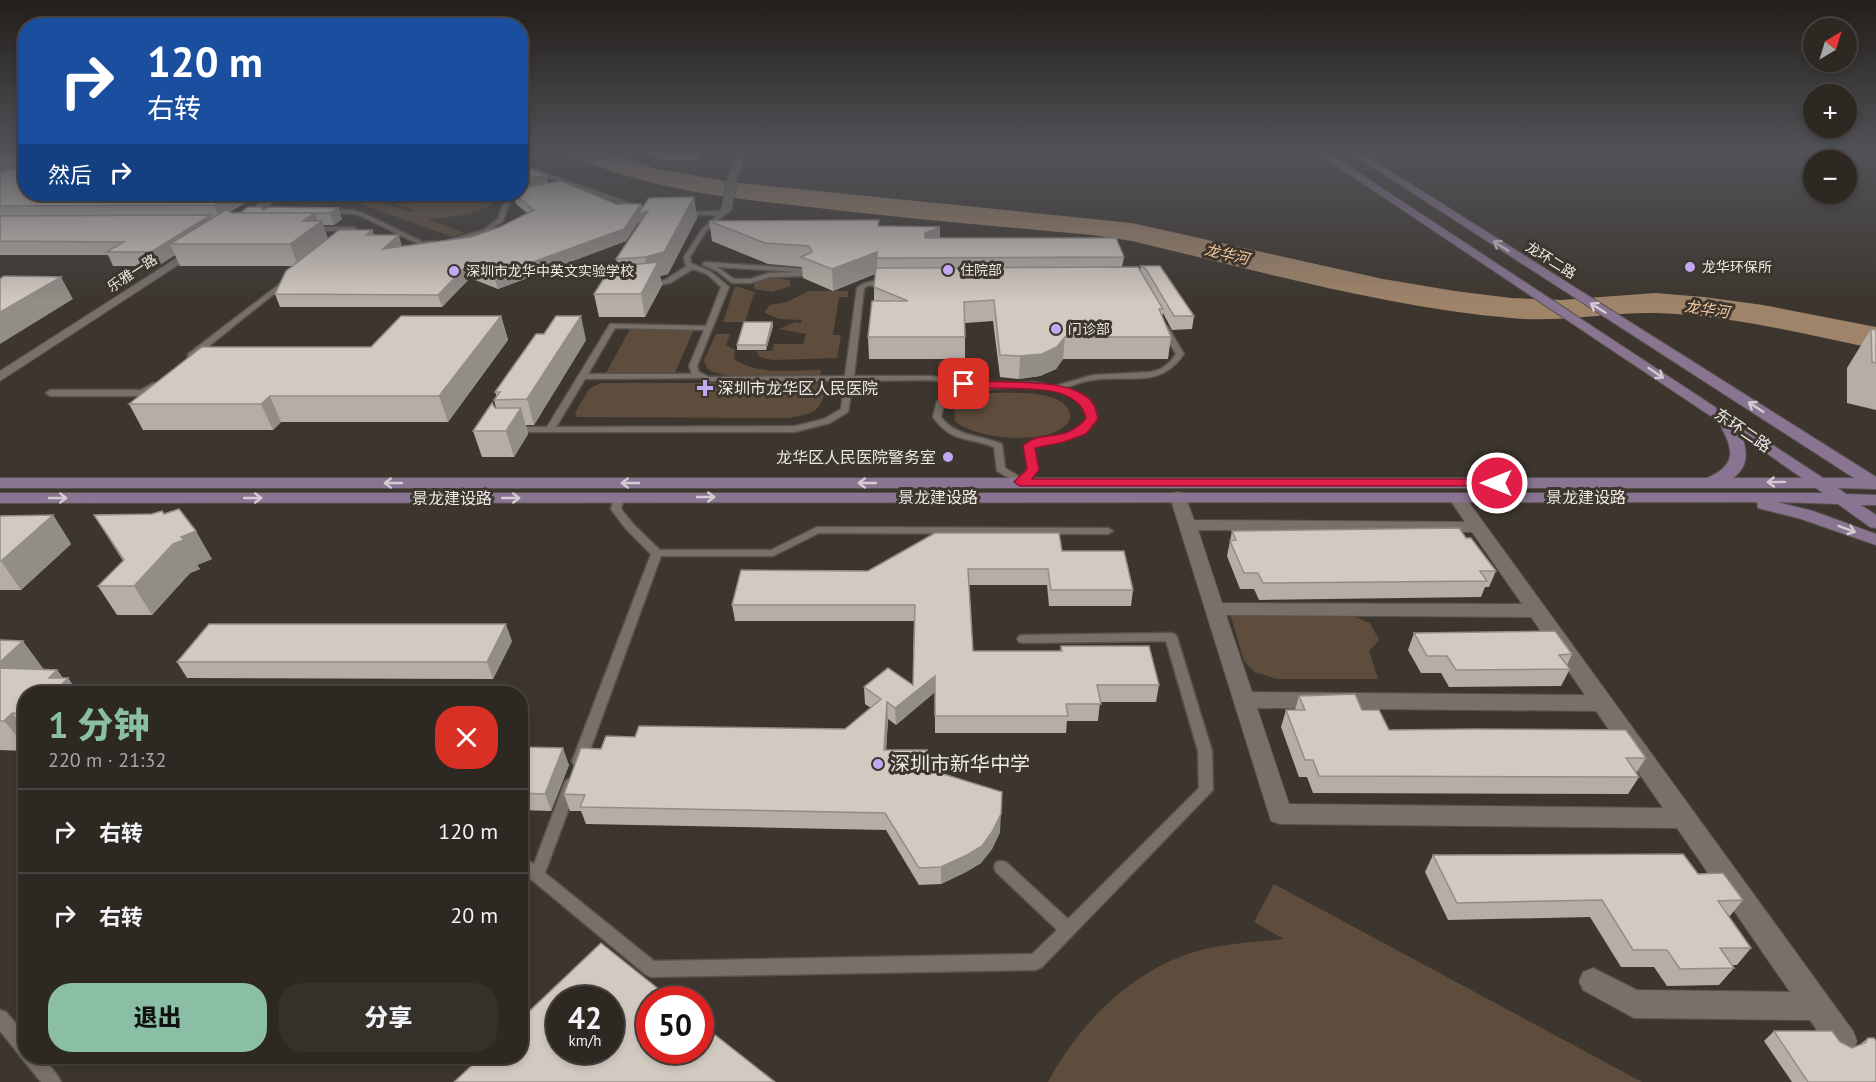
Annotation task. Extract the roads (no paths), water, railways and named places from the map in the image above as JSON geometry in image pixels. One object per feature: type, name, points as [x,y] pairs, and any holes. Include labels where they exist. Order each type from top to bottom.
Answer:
[{"type":"main road","name":"东环二路","points":[[1394,200],[1608,340],[1876,523]]},
{"type":"main road","name":"龙环二路","points":[[1429,200],[1646,338]]},
{"type":"main road","name":"东环二路","points":[[1646,338],[1876,488]]},
{"type":"main road","points":[[1711,483],[1733,471],[1738,463],[1740,451],[1724,418]]},
{"type":"main road","name":"景龙建设路","points":[[0,483],[1818,482],[1876,488]]},
{"type":"main road","name":"景龙建设路","points":[[0,498],[1730,497],[1842,499],[1876,488]]},
{"type":"main road","points":[[1730,497],[1806,515],[1876,540]]},
{"type":"street","points":[[725,210],[727,200]]},
{"type":"street","points":[[231,226],[269,201]]},
{"type":"street","name":"乐雅一路","points":[[0,377],[206,243]]},
{"type":"street","points":[[1178,497],[1280,814],[1684,818]]},
{"type":"street","points":[[1456,497],[1842,1041]]},
{"type":"street","points":[[1187,525],[1479,527]]},
{"type":"street","points":[[1214,609],[1539,611]]},
{"type":"street","points":[[1243,700],[1604,703]]},
{"type":"street","points":[[1593,981],[1634,1004],[1818,1006]]},
{"type":"lane","points":[[617,200],[631,205]]},
{"type":"lane","points":[[320,211],[353,212],[422,244],[460,239],[485,231],[501,220],[507,201]]},
{"type":"lane","points":[[675,213],[725,210]]},
{"type":"lane","points":[[725,210],[704,230],[687,257],[688,264],[709,273],[725,287],[693,366],[696,373],[707,379],[931,378],[981,386],[1033,385],[1056,388],[1083,400],[1089,406],[1092,419],[1082,432],[1072,437],[1037,442],[1029,446],[1033,470],[1020,482],[1000,469],[999,446],[959,436],[949,431],[937,417],[940,403],[947,397],[956,392],[981,386]]},
{"type":"lane","points":[[296,229],[353,229],[335,244]]},
{"type":"lane","points":[[705,264],[809,271],[806,274],[769,274],[751,281],[732,281],[719,270],[705,264]]},
{"type":"lane","points":[[645,285],[656,285],[678,276],[692,266]]},
{"type":"lane","points":[[180,365],[298,272]]},
{"type":"lane","points":[[507,430],[795,429],[827,421],[845,410],[861,288],[865,284],[903,283]]},
{"type":"lane","points":[[1056,388],[1093,377],[1145,377],[1177,360],[1180,354],[1156,314]]},
{"type":"lane","points":[[550,430],[613,326],[709,328]]},
{"type":"lane","points":[[582,377],[703,376]]},
{"type":"lane","points":[[50,393],[143,393],[162,379]]},
{"type":"lane","points":[[619,498],[616,509],[630,527],[657,553],[773,553],[817,530],[1108,531]]},
{"type":"lane","points":[[537,874],[657,553]]},
{"type":"lane","points":[[528,867],[651,969],[1036,962],[1206,790],[1205,751],[1171,637],[1023,639]]},
{"type":"lane","points":[[1001,867],[1068,930]]},
{"type":"lane","points":[[0,1018],[18,1039]]},
{"type":"lane","points":[[37,1064],[52,1082]]},
{"type":"waterway","name":"龙华河","points":[[821,200],[1092,226],[1132,232],[1383,289],[1455,301],[1511,308],[1561,310],[1655,303],[1704,307],[1763,315],[1876,338]]},
{"type":"place","name":"龙华环保所","points":[[1690,267]]},
{"type":"place","name":"住院部","points":[[948,270]]},
{"type":"place","name":"深圳市龙华中英文实验学校","points":[[454,271]]},
{"type":"place","name":"门诊部","points":[[1056,329]]},
{"type":"place","name":"深圳市龙华区人民医院","points":[[705,388]]},
{"type":"place","name":"龙华区人民医院警务室","points":[[948,457]]},
{"type":"place","name":"深圳市新华中学","points":[[878,764]]}]
